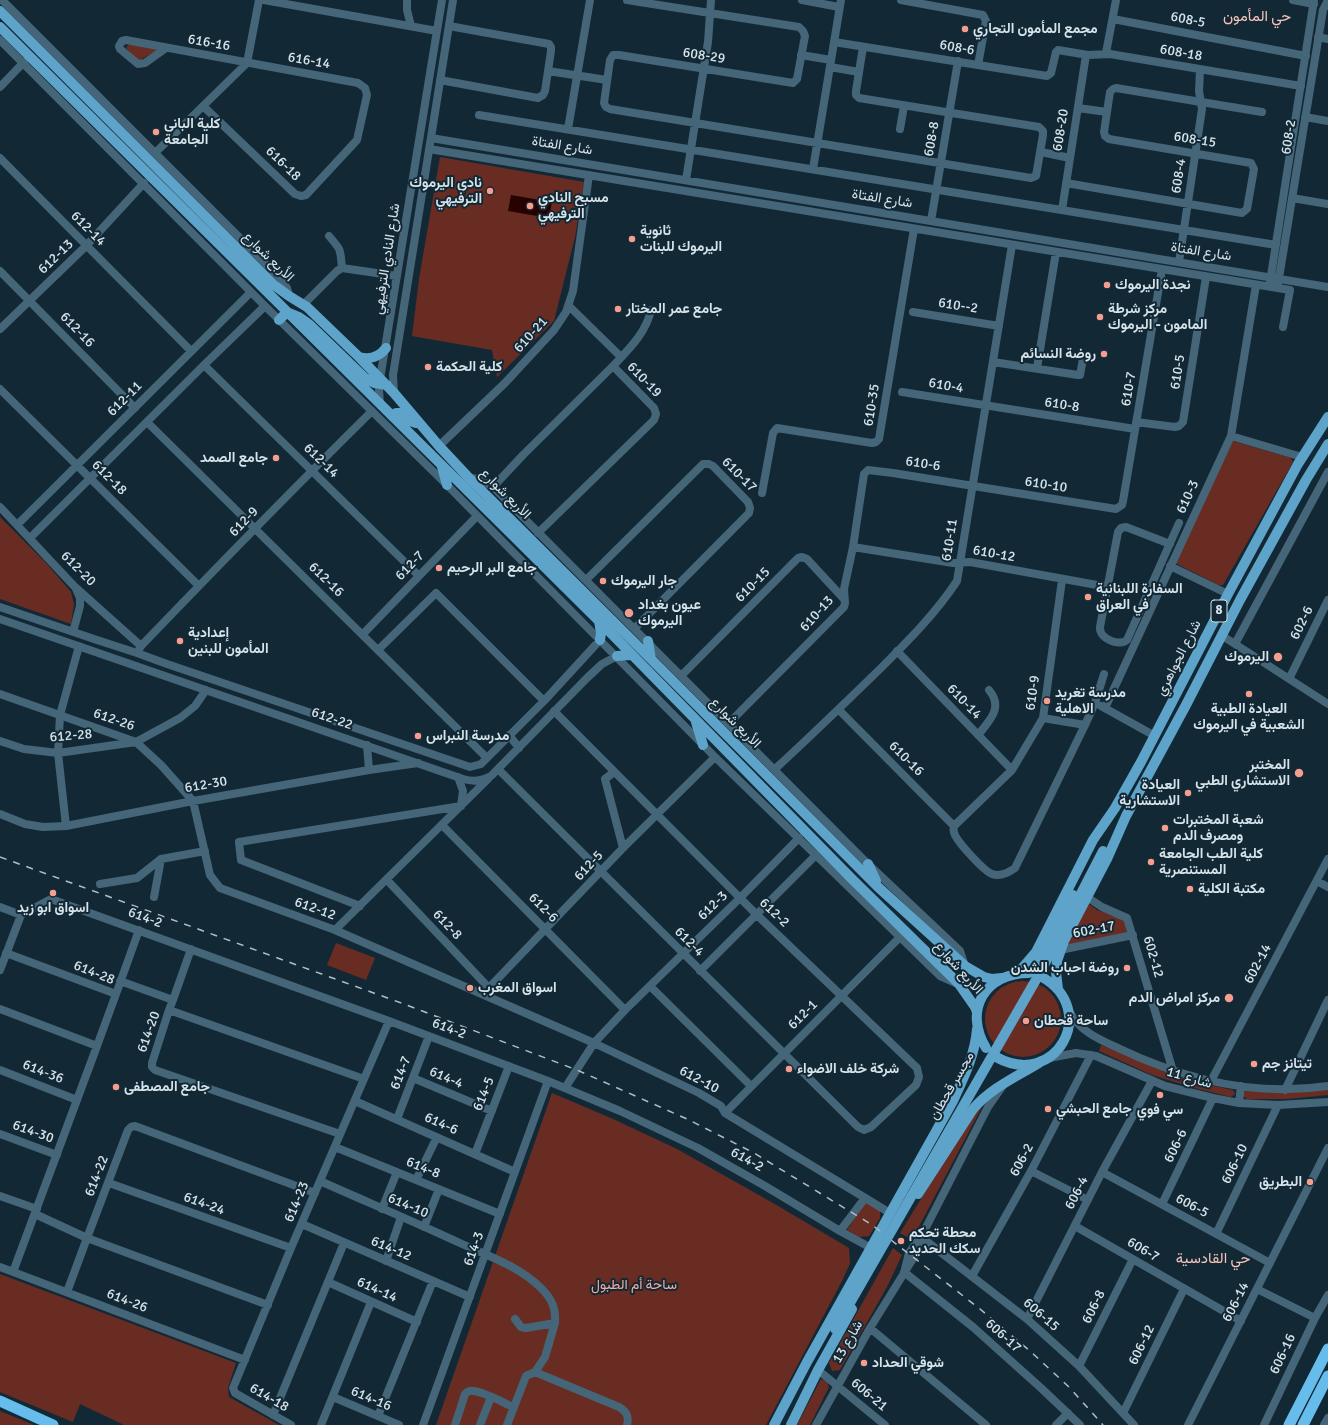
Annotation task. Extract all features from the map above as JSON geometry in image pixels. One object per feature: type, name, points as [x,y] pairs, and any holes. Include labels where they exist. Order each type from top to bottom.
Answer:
[{"type":"highway","points":[[1289,1425],[1328,1349]]},
{"type":"highway","points":[[1303,1425],[1328,1376]]},
{"type":"highway","points":[[0,1401],[53,1425]]},
{"type":"main road","name":"الأربع شوارع","points":[[0,11],[274,285],[289,296],[304,304],[359,357],[368,374],[386,385],[469,478],[651,659],[677,678],[683,691],[748,749],[878,886],[965,966],[984,977],[992,979],[1002,978]]},
{"type":"main road","name":"الأربع شوارع","points":[[0,27],[238,271],[287,312],[599,621],[696,722],[959,984],[977,1012]]},
{"type":"main road","points":[[103,131],[112,122]]},
{"type":"main road","points":[[279,320],[287,312],[299,317],[368,374]]},
{"type":"main road","points":[[359,357],[367,358],[376,356],[383,352],[386,348]]},
{"type":"main road","points":[[393,417],[400,413],[410,421],[420,423]]},
{"type":"main road","name":"شارع الجواهري","points":[[1115,808],[1155,736],[1228,594],[1302,457],[1328,417]]},
{"type":"main road","name":"شارع الجواهري","points":[[1126,816],[1186,705],[1240,600],[1328,444]]},
{"type":"main road","points":[[442,467],[447,485]]},
{"type":"main road","points":[[599,621],[601,633],[600,640]]},
{"type":"main road","points":[[648,641],[651,659]]},
{"type":"main road","points":[[617,656],[630,655]]},
{"type":"main road","points":[[662,686],[669,686],[677,678]]},
{"type":"main road","points":[[674,698],[677,692],[683,691]]},
{"type":"main road","points":[[696,722],[703,745]]},
{"type":"main road","name":"مجسر قحطان","points":[[1100,850],[1115,808]]},
{"type":"main road","name":"8","points":[[1018,973],[1036,952],[1093,840],[1115,808]]},
{"type":"main road","name":"مجسر قحطان","points":[[816,1374],[834,1328],[916,1175],[1026,986],[1100,850],[1126,816]]},
{"type":"main road","name":"8","points":[[1058,989],[1056,972],[1060,950],[1107,859],[1126,816]]},
{"type":"main road","points":[[868,864],[878,886]]},
{"type":"main road","points":[[851,878],[854,892]]},
{"type":"main road","points":[[774,1425],[953,1101],[968,1070],[975,1047],[977,1012],[985,992],[995,982],[1002,978],[1018,973],[1029,973]]},
{"type":"main road","points":[[791,1425],[816,1374],[922,1187],[973,1109],[985,1096],[1048,1058],[1059,1049],[1066,1037],[1069,1024],[1069,1010],[1065,999],[1051,982],[1042,977]]},
{"type":"main road","points":[[977,1029],[980,1039],[986,1048]]},
{"type":"main road","points":[[996,1057],[1006,1063],[1017,1065],[1028,1066],[1039,1063]]},
{"type":"main road","name":"مجسر قحطان","points":[[802,1372],[834,1328]]},
{"type":"street","points":[[2,0],[281,279],[286,285],[289,296]]},
{"type":"street","points":[[155,153],[247,63],[259,0]]},
{"type":"street","points":[[264,0],[294,3],[437,31]]},
{"type":"street","points":[[407,0],[407,10],[411,26]]},
{"type":"street","points":[[442,0],[453,2]]},
{"type":"street","name":"شارع النادي الترفيهي","points":[[386,385],[386,348],[442,0]]},
{"type":"street","points":[[568,130],[590,0]]},
{"type":"street","points":[[627,0],[799,27],[803,31],[804,36],[802,55],[859,72]]},
{"type":"street","points":[[686,180],[709,35],[711,0]]},
{"type":"street","points":[[802,0],[840,4],[813,169]]},
{"type":"street","points":[[901,0],[931,3],[981,14],[985,17],[986,22],[978,65]]},
{"type":"street","points":[[1106,53],[1116,0]]},
{"type":"street","points":[[1293,0],[1314,2]]},
{"type":"street","name":"608-2","points":[[1278,288],[1318,37],[1323,10],[1328,0]]},
{"type":"street","name":"شارع النادي الترفيهي","points":[[380,404],[386,385],[393,375],[434,138],[440,80],[453,2]]},
{"type":"street","name":"608-2","points":[[1269,287],[1314,2]]},
{"type":"street","name":"608-5","points":[[1113,19],[1307,52],[1316,51]]},
{"type":"street","points":[[440,80],[538,98],[544,93],[548,71],[551,49],[550,45],[547,43],[449,26]]},
{"type":"street","points":[[1318,37],[1328,39]]},
{"type":"street","points":[[0,40],[24,62],[144,183],[238,271],[251,292],[447,485],[617,656],[714,757],[940,976],[959,984]]},
{"type":"street","name":"616-16","points":[[166,48],[145,62],[138,64],[120,49],[119,46],[122,41],[126,40],[247,63]]},
{"type":"street","name":"608-6","points":[[834,42],[1047,76],[1052,72],[1057,50]]},
{"type":"street","points":[[548,71],[607,80],[604,103],[606,107],[610,109],[1031,178],[1035,177],[1037,174],[1043,133],[1039,127],[859,98],[856,93],[863,47]]},
{"type":"street","name":"608-18","points":[[1057,50],[1086,55],[1106,53],[1301,86]]},
{"type":"street","name":"608-29","points":[[607,80],[610,60],[613,55],[619,55],[794,82],[798,79],[802,55]]},
{"type":"street","name":"608-20","points":[[1062,210],[1086,55]]},
{"type":"street","name":"608-8","points":[[931,221],[958,61]]},
{"type":"street","points":[[0,87],[24,62]]},
{"type":"street","name":"616-14","points":[[247,63],[358,83],[365,88]]},
{"type":"street","name":"608-4","points":[[1178,262],[1202,109],[1199,91],[1200,70]]},
{"type":"street","name":"616-18","points":[[203,106],[296,194],[301,196],[306,195],[356,140],[367,95],[365,88]]},
{"type":"street","name":"608-15","points":[[1066,184],[1240,213],[1244,212],[1247,209],[1254,169],[1249,162],[1109,139],[1104,134],[1110,92],[1114,88],[1262,112]]},
{"type":"street","points":[[900,128],[904,106]]},
{"type":"street","points":[[1078,108],[1107,112]]},
{"type":"street","points":[[479,115],[1276,245]]},
{"type":"street","points":[[1305,117],[1328,121]]},
{"type":"street","name":"شارع الفتاة","points":[[434,138],[1328,287]]},
{"type":"street","name":"شارع الفتاة","points":[[432,150],[1290,290],[1283,327]]},
{"type":"street","points":[[1041,152],[1070,158]]},
{"type":"street","points":[[536,166],[534,160],[538,156]]},
{"type":"street","name":"612-14","points":[[0,158],[191,351]]},
{"type":"street","name":"610-21","points":[[439,446],[505,383],[559,324],[569,306],[589,175]]},
{"type":"street","name":"612-13","points":[[0,329],[86,246],[144,183]]},
{"type":"street","points":[[1292,198],[1328,204]]},
{"type":"street","points":[[847,218],[849,207]]},
{"type":"street","name":"610-35","points":[[762,493],[773,433],[777,428],[872,443],[880,439],[914,229]]},
{"type":"street","points":[[329,236],[340,249],[342,268]]},
{"type":"street","name":"610-11","points":[[775,770],[839,710],[933,614],[957,581],[1012,245]]},
{"type":"street","points":[[1080,256],[1081,246]]},
{"type":"street","points":[[1037,368],[1056,252]]},
{"type":"street","points":[[304,304],[337,270],[342,268],[397,276]]},
{"type":"street","name":"610-7","points":[[1116,509],[1122,505],[1123,501],[1162,269]]},
{"type":"street","name":"612-16","points":[[0,271],[135,408]]},
{"type":"street","name":"610-5","points":[[1135,426],[1175,427],[1181,425],[1183,422],[1206,277]]},
{"type":"street","name":"610-3","points":[[1105,708],[1231,436],[1256,285]]},
{"type":"street","name":"612-11","points":[[17,525],[251,292]]},
{"type":"street","points":[[30,538],[204,365],[266,306]]},
{"type":"street","points":[[569,306],[621,357]]},
{"type":"street","points":[[613,366],[644,330],[651,310]]},
{"type":"street","name":"610--2","points":[[913,312],[999,326]]},
{"type":"street","points":[[993,362],[1080,375],[1083,359]]},
{"type":"street","name":"612-14","points":[[204,365],[419,576]]},
{"type":"street","name":"610-19","points":[[493,487],[523,454],[613,366],[654,408],[656,417],[538,533]]},
{"type":"street","name":"612-18","points":[[0,389],[199,586]]},
{"type":"street","name":"610-4","points":[[902,392],[986,406]]},
{"type":"street","name":"610-8","points":[[986,406],[1135,426]]},
{"type":"street","name":"612-9","points":[[139,650],[312,470],[372,411]]},
{"type":"street","name":"612-16","points":[[147,422],[487,758]]},
{"type":"street","points":[[1231,436],[1302,457]]},
{"type":"street","name":"610-17","points":[[586,580],[702,465],[708,463],[711,465],[738,491],[750,504],[749,513],[635,628]]},
{"type":"street","points":[[1235,644],[1328,471],[1316,463]]},
{"type":"street","name":"610-6","points":[[870,470],[972,486]]},
{"type":"street","name":"610-13","points":[[729,723],[844,606],[844,589],[864,474],[870,470]]},
{"type":"street","points":[[469,478],[480,479],[493,487],[648,641],[677,678],[729,723],[748,749],[775,770],[868,864],[960,951],[965,966]]},
{"type":"street","name":"610-10","points":[[972,486],[1116,509]]},
{"type":"street","name":"612-20","points":[[0,507],[74,586],[139,650]]},
{"type":"street","name":"612-7","points":[[363,634],[477,516]]},
{"type":"street","points":[[1170,544],[1126,527],[1122,528],[1118,532],[1100,631],[1106,638],[1120,643],[1124,643],[1127,640],[1170,544],[1179,523]]},
{"type":"street","name":"610-12","points":[[852,547],[953,563],[970,562],[1062,580],[1108,587]]},
{"type":"street","name":"610-15","points":[[677,678],[798,558],[804,557],[807,559],[844,599]]},
{"type":"street","points":[[1170,566],[1228,594]]},
{"type":"street","name":"610-9","points":[[954,826],[1012,770],[1043,718],[1062,580]]},
{"type":"street","points":[[73,632],[80,606],[80,598],[74,586]]},
{"type":"street","points":[[378,650],[436,593],[544,701]]},
{"type":"street","name":"602-6","points":[[1289,679],[1328,600]]},
{"type":"street","name":"612-22","points":[[0,607],[73,632],[139,650],[167,664],[470,767],[478,765],[487,758],[544,701],[600,640]]},
{"type":"street","name":"612-22","points":[[0,619],[458,777],[481,781],[492,776]]},
{"type":"street","points":[[1221,635],[1328,704]]},
{"type":"street","points":[[66,826],[58,753],[60,715],[79,646]]},
{"type":"street","name":"610-14","points":[[897,651],[1012,770]]},
{"type":"street","points":[[335,930],[492,776],[554,711],[602,664],[617,656]]},
{"type":"street","points":[[164,675],[167,664]]},
{"type":"street","points":[[954,826],[954,832],[957,839],[985,870],[992,874],[1002,875],[1010,872],[1018,862],[1085,725],[1095,703],[1104,674]]},
{"type":"street","name":"612-26","points":[[0,694],[136,742],[180,718],[195,706],[206,690]]},
{"type":"street","points":[[978,735],[994,715],[996,702],[995,696],[989,690]]},
{"type":"street","points":[[1095,703],[1155,736]]},
{"type":"street","name":"610-16","points":[[839,710],[954,826]]},
{"type":"street","name":"612-2","points":[[554,711],[756,914],[917,1068],[919,1077],[916,1084],[871,1127],[864,1130]]},
{"type":"street","points":[[1043,718],[1085,725]]},
{"type":"street","points":[[509,735],[520,748]]},
{"type":"street","name":"612-28","points":[[0,741],[24,749],[58,753],[136,742]]},
{"type":"street","points":[[136,742],[161,765],[194,801]]},
{"type":"street","points":[[367,745],[369,770]]},
{"type":"street","name":"612-5","points":[[486,991],[601,871],[714,757]]},
{"type":"street","name":"612-30","points":[[0,814],[25,824],[43,827],[66,826],[194,801],[369,770],[419,763]]},
{"type":"street","name":"612-4","points":[[498,769],[783,1054],[858,1127],[864,1130]]},
{"type":"street","points":[[614,772],[606,779],[624,848]]},
{"type":"street","points":[[458,777],[463,791],[461,806]]},
{"type":"street","name":"612-12","points":[[194,801],[210,875],[220,888],[335,930],[486,991]]},
{"type":"street","points":[[360,906],[241,860],[238,842],[461,806]]},
{"type":"street","name":"612-6","points":[[442,825],[625,1010]]},
{"type":"street","name":"612-3","points":[[565,1088],[594,1043],[625,1010],[799,838]]},
{"type":"street","points":[[100,884],[137,878],[161,859],[205,850]]},
{"type":"street","points":[[700,971],[816,855]]},
{"type":"street","points":[[154,897],[161,859]]},
{"type":"street","name":"602-14","points":[[1211,1081],[1328,859]]},
{"type":"street","name":"612-8","points":[[387,880],[486,991]]},
{"type":"street","points":[[1317,881],[1328,887]]},
{"type":"street","name":"602-12","points":[[1087,897],[1102,907],[1126,917],[1173,1071]]},
{"type":"street","name":"614-2","points":[[21,915],[51,898],[389,1021],[548,1081],[620,1111],[698,1148],[765,1186],[840,1232],[871,1248]]},
{"type":"street","points":[[0,907],[21,915],[0,970]]},
{"type":"street","points":[[116,994],[140,930]]},
{"type":"street","name":"602-17","points":[[1060,950],[1132,935]]},
{"type":"street","name":"612-1","points":[[725,1113],[900,937]]},
{"type":"street","points":[[169,1010],[191,949]]},
{"type":"street","name":"614-28","points":[[6,953],[116,994],[13,1272]]},
{"type":"street","points":[[120,981],[172,1000]]},
{"type":"street","points":[[650,986],[751,1086]]},
{"type":"street","name":"612-10","points":[[486,991],[699,1093],[721,1106],[725,1113],[890,1213]]},
{"type":"street","points":[[1285,1090],[1328,1000]]},
{"type":"street","points":[[0,1009],[97,1046]]},
{"type":"street","name":"614-20","points":[[340,1134],[155,1070],[152,1067],[152,1063],[169,1010],[364,1079]]},
{"type":"street","name":"شارع 11","points":[[1069,1010],[1074,1020],[1092,1035],[1138,1058],[1173,1071],[1211,1081],[1240,1086],[1285,1090],[1328,1086]]},
{"type":"street","name":"614-23","points":[[235,1393],[233,1388],[291,1248],[389,1021]]},
{"type":"street","name":"614-7","points":[[397,1119],[429,1036]]},
{"type":"street","name":"شارع 11","points":[[1048,1058],[1067,1054],[1091,1055],[1152,1081],[1182,1091],[1213,1098],[1278,1105],[1328,1102]]},
{"type":"street","name":"606-2","points":[[972,1276],[1031,1171],[1091,1055]]},
{"type":"street","name":"614-5","points":[[475,1154],[509,1066]]},
{"type":"street","name":"614-36","points":[[0,1070],[77,1100]]},
{"type":"street","name":"614-4","points":[[413,1078],[492,1111]]},
{"type":"street","name":"شارع 13","points":[[816,1425],[870,1328],[904,1272],[909,1253],[921,1237],[992,1101],[1010,1080]]},
{"type":"street","name":"614-3","points":[[424,1425],[548,1081]]},
{"type":"street","name":"606-4","points":[[1027,1318],[1102,1172],[1152,1081]]},
{"type":"street","points":[[1239,1102],[1240,1086]]},
{"type":"street","name":"606-6","points":[[1162,1204],[1213,1098]]},
{"type":"street","name":"614-6","points":[[355,1100],[515,1172]]},
{"type":"street","name":"606-10","points":[[1216,1234],[1278,1105]]},
{"type":"street","name":"614-22","points":[[67,1292],[128,1130],[131,1127],[134,1126],[315,1193]]},
{"type":"street","name":"614-30","points":[[0,1134],[57,1155]]},
{"type":"street","points":[[416,1180],[437,1137]]},
{"type":"street","name":"614-8","points":[[335,1147],[500,1214]]},
{"type":"street","name":"606-14","points":[[1188,1425],[1328,1148]]},
{"type":"street","points":[[1031,1171],[1088,1200]]},
{"type":"street","points":[[382,1209],[397,1172]]},
{"type":"street","name":"606-5","points":[[1102,1172],[1270,1263]]},
{"type":"street","name":"614-10","points":[[320,1181],[513,1268],[541,1288],[552,1302],[556,1312],[555,1323]]},
{"type":"street","name":"614-24","points":[[108,1183],[291,1248]]},
{"type":"street","points":[[424,1227],[439,1189]]},
{"type":"street","points":[[0,1196],[36,1212],[87,1238],[268,1305]]},
{"type":"street","points":[[840,1232],[865,1198]]},
{"type":"street","points":[[386,1261],[401,1217]]},
{"type":"street","name":"614-12","points":[[302,1224],[470,1297]]},
{"type":"street","name":"606-7","points":[[1075,1226],[1241,1321]]},
{"type":"street","name":"606-15","points":[[921,1237],[1027,1318],[1079,1366],[1134,1425]]},
{"type":"street","points":[[273,1415],[344,1243]]},
{"type":"street","name":"606-8","points":[[1079,1366],[1133,1259]]},
{"type":"street","name":"614-26","points":[[0,1266],[245,1360]]},
{"type":"street","name":"606-17","points":[[904,1272],[973,1327],[1080,1425]]},
{"type":"street","points":[[378,1416],[433,1281]]},
{"type":"street","name":"614-14","points":[[328,1282],[417,1322]]},
{"type":"street","name":"606-12","points":[[1123,1413],[1184,1289]]},
{"type":"street","points":[[1257,1289],[1315,1318]]},
{"type":"street","name":"606-16","points":[[1264,1425],[1315,1318],[1328,1295]]},
{"type":"street","points":[[321,1425],[371,1302]]},
{"type":"street","points":[[506,1425],[526,1376],[535,1372],[547,1351],[555,1323],[526,1328],[521,1327],[516,1319]]},
{"type":"street","points":[[870,1328],[986,1425]]},
{"type":"street","points":[[535,1372],[619,1408],[627,1414],[628,1418],[626,1425]]},
{"type":"street","name":"606-21","points":[[816,1374],[837,1386],[885,1425]]},
{"type":"street","points":[[455,1425],[465,1394],[468,1391],[472,1390],[513,1407]]},
{"type":"street","name":"614-18","points":[[235,1393],[290,1425]]},
{"type":"street","name":"614-16","points":[[333,1397],[378,1416],[387,1423],[400,1425]]},
{"type":"street","points":[[480,1425],[491,1397]]},
{"type":"street","points":[[1056,1425],[1068,1413]]},
{"type":"street","points":[[1324,1425],[1328,1418]]},
{"type":"green space","points":[[129,44],[156,49],[156,51],[140,60],[136,59],[126,48]]},
{"type":"green space","name":"نادي اليرموك الترفيهي","points":[[440,157],[584,182],[575,237],[554,321],[497,377],[492,350],[412,336],[419,279]]},
{"type":"green space","points":[[1233,441],[1291,458],[1293,462],[1223,585],[1219,585],[1173,562]]},
{"type":"green space","points":[[0,517],[47,564],[71,592],[74,604],[71,624],[0,599]]},
{"type":"green space","points":[[1087,903],[1097,910],[1124,920],[1127,933],[1067,945]]},
{"type":"green space","points":[[336,943],[375,958],[366,980],[327,965]]},
{"type":"green space","points":[[1023,981],[1037,984],[1050,992],[1058,1005],[1061,1019],[1058,1033],[1050,1046],[1037,1054],[1023,1057],[1009,1054],[996,1046],[988,1033],[985,1019],[988,1005],[996,992],[1009,984]]},
{"type":"green space","points":[[1101,1045],[1174,1075],[1233,1090],[1235,1094],[1231,1097],[1194,1088],[1152,1075],[1099,1051]]},
{"type":"green space","points":[[1328,1089],[1328,1095],[1287,1099],[1247,1099],[1243,1096],[1244,1092],[1247,1091]]},
{"type":"green space","name":"ساحة أم الطبول","points":[[552,1093],[613,1119],[677,1149],[849,1248],[850,1263],[843,1279],[766,1425],[436,1425]]},
{"type":"green space","points":[[984,1103],[915,1234],[909,1238],[900,1233],[971,1117]]},
{"type":"green space","points":[[865,1201],[880,1211],[880,1218],[869,1236],[859,1237],[847,1230]]},
{"type":"green space","points":[[893,1248],[902,1255],[887,1287],[840,1370],[832,1371],[829,1363]]},
{"type":"green space","points":[[0,1274],[236,1363],[228,1388],[229,1397],[279,1425],[124,1425],[80,1404],[73,1422],[0,1392]]},
{"type":"green space","points":[[821,1379],[827,1382],[829,1387],[810,1425],[797,1425]]},
{"type":"green space","points":[[0,1411],[34,1425],[0,1425]]},
{"type":"shaded area","name":"مسبح النادي الترفيهي","points":[[511,195],[552,202],[549,218],[508,211]]},
{"type":"railway","points":[[0,857],[404,1004],[577,1070],[687,1119],[754,1153],[880,1231]]},
{"type":"railway","points":[[891,1240],[980,1309],[1030,1351],[1070,1388],[1103,1425]]},
{"type":"place","name":"مجمع المأمون التجاري","points":[[965,29]]},
{"type":"place","name":"كلية الباني الجامعة","points":[[156,132]]},
{"type":"place","name":"نادي اليرموك الترفيهي","points":[[490,191]]},
{"type":"place","name":"مسبح النادي الترفيهي","points":[[530,206]]},
{"type":"place","name":"ثانوية اليرموك للبنات","points":[[632,239]]},
{"type":"place","name":"نجدة اليرموك","points":[[1107,285]]},
{"type":"place","name":"جامع عمر المختار","points":[[618,309]]},
{"type":"place","name":"مركز شرطة المامون - اليرموك","points":[[1100,317]]},
{"type":"place","name":"روضة النسائم","points":[[1104,354]]},
{"type":"place","name":"كلية الحكمة","points":[[428,367]]},
{"type":"place","name":"جامع الصمد","points":[[276,458]]},
{"type":"place","name":"جامع البر الرحيم","points":[[439,568]]},
{"type":"place","name":"جار اليرموك","points":[[603,581]]},
{"type":"place","name":"السفارة اللبنانية في العراق","points":[[1088,597]]},
{"type":"place","name":"عيون بغداد اليرموك","points":[[629,613]]},
{"type":"place","name":"إعدادية المأمون للبنين","points":[[180,641]]},
{"type":"place","name":"اليرموك","points":[[1278,657]]},
{"type":"place","name":"العيادة الطبية الشعبية في اليرموك","points":[[1249,694]]},
{"type":"place","name":"مدرسة تغريد الاهلية","points":[[1047,701]]},
{"type":"place","name":"مدرسة النبراس","points":[[418,736]]},
{"type":"place","name":"المختبر الاستشاري الطبي","points":[[1299,773]]},
{"type":"place","name":"العيادة الاستشارية","points":[[1188,793]]},
{"type":"place","name":"شعبة المختبرات ومصرف الدم","points":[[1165,828]]},
{"type":"place","name":"كلية الطب الجامعة المستنصرية","points":[[1151,862]]},
{"type":"place","name":"مكتبة الكلية","points":[[1190,889]]},
{"type":"place","name":"اسواق ابو زيد","points":[[53,893]]},
{"type":"place","name":"روضة احباب الشدن","points":[[1127,968]]},
{"type":"place","name":"اسواق المغرب","points":[[470,988]]},
{"type":"place","name":"مركز امراض الدم","points":[[1229,998]]},
{"type":"place","name":"ساحة قحطان","points":[[1026,1021]]},
{"type":"place","name":"تيتانز جم","points":[[1254,1064]]},
{"type":"place","name":"شركة خلف الاضواء","points":[[789,1069]]},
{"type":"place","name":"جامع المصطفى","points":[[116,1087]]},
{"type":"place","name":"سي فوي","points":[[1160,1095]]},
{"type":"place","name":"جامع الحبشي","points":[[1048,1109]]},
{"type":"place","name":"البطريق","points":[[1310,1182]]},
{"type":"place","name":"محطة تحكم سكك الحديد","points":[[901,1241]]},
{"type":"place","name":"شوقي الحداد","points":[[864,1363]]},
{"type":"district","name":"حي المأمون","points":[[1257,17]]},
{"type":"district","name":"حي القادسية","points":[[1213,1259]]}]
